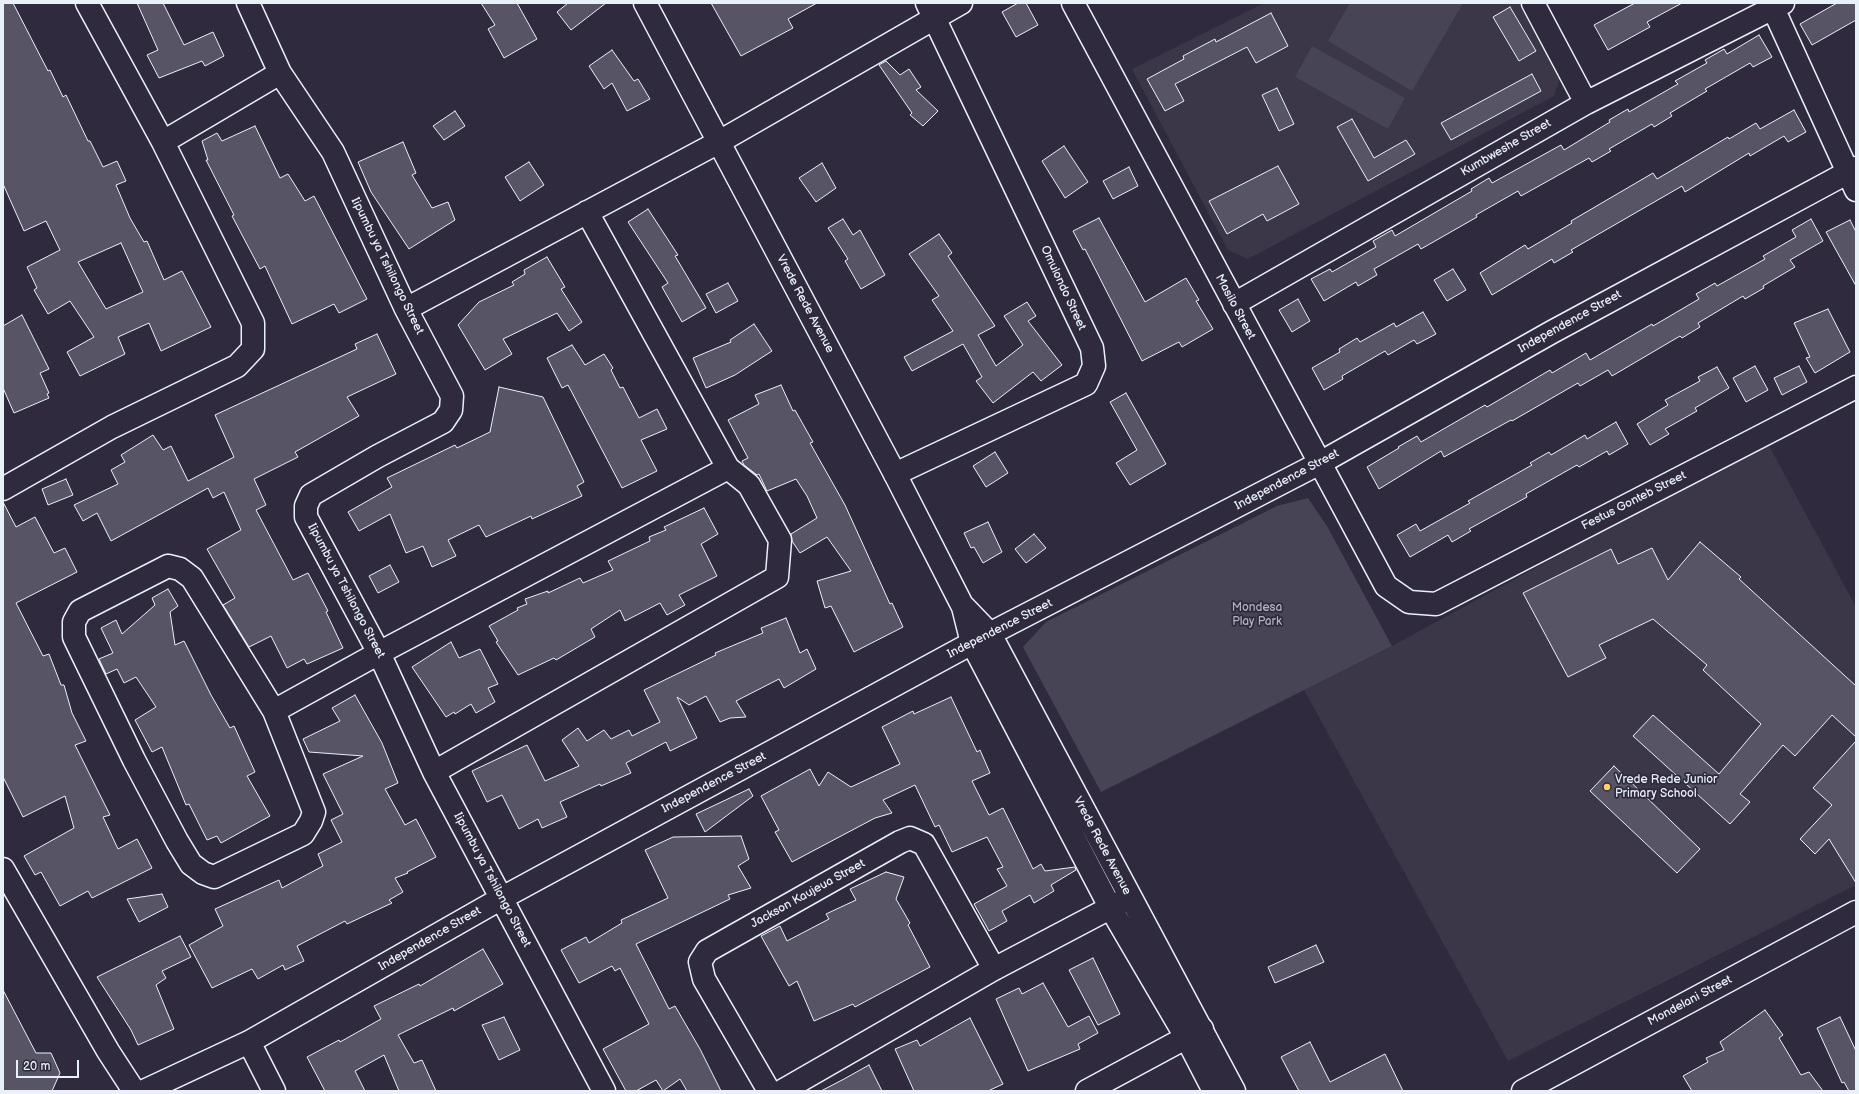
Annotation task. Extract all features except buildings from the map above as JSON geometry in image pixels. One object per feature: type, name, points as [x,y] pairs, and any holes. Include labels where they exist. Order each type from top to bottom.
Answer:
[{"type":"street","points":[[3,489],[112,427],[237,366],[253,349],[253,324],[163,142],[87,3]]},
{"type":"street","name":"Iipumbu ya Tshilongo Street","points":[[248,3],[280,73],[333,152],[406,309],[452,396],[451,410],[443,422],[378,456],[311,495],[306,506],[306,517],[379,653],[434,772],[604,1091]]},
{"type":"street","name":"Vrede Rede Avenue","points":[[645,3],[895,474],[963,606],[1130,898],[1194,1033],[1214,1091]]},
{"type":"street","points":[[406,309],[719,142],[931,10],[961,3]]},
{"type":"street","name":"Masilo Street","points":[[1073,3],[1386,586],[1409,602]]},
{"type":"street","points":[[1533,3],[1586,103]]},
{"type":"street","points":[[1778,6],[1853,177]]},
{"type":"street","name":"Kumbweshe Street","points":[[1234,304],[1586,103],[1778,6]]},
{"type":"street","name":"Omulondo Street","points":[[895,474],[1086,384],[1094,366],[1092,348],[931,10]]},
{"type":"street","points":[[163,142],[280,73]]},
{"type":"street","name":"Independence Street","points":[[144,1091],[249,1042],[502,898],[981,638],[1320,463],[1552,332],[1853,177]]},
{"type":"street","points":[[434,772],[777,577],[780,540],[749,485],[728,468],[587,212]]},
{"type":"street","name":"Festus Gonteb Street","points":[[1409,602],[1436,604],[1856,387]]},
{"type":"street","points":[[274,712],[379,653],[728,468]]},
{"type":"street","points":[[168,566],[180,569],[192,578],[274,712],[314,812],[311,821],[304,834],[214,877],[203,873],[191,864],[177,841],[138,767],[74,637],[74,622],[80,611],[108,596],[168,566]]},
{"type":"street","name":"Vrede Rede Avenue","points":[[981,638],[1110,907],[1234,1091]]},
{"type":"street","name":"Jackson Kaujeua Street","points":[[769,1091],[704,979],[700,962],[707,951],[900,842],[910,838],[924,844],[994,969]]},
{"type":"street","points":[[3,869],[108,1051],[134,1091]]},
{"type":"street","points":[[782,1091],[994,969],[1110,907],[1130,898]]},
{"type":"street","name":"Mondelani Street","points":[[1523,1091],[1856,912]]},
{"type":"street","points":[[1087,1091],[1194,1033]]},
{"type":"street","points":[[249,1042],[274,1091]]},
{"type":"shaded area","points":[[1264,3],[1524,3],[1562,72],[1554,96],[1248,259],[1228,250],[1132,69]]},
{"type":"shaded area","name":"Vrede Rede Junior Primary School","points":[[1767,442],[1856,607],[1856,885],[1508,1061],[1304,690],[1392,646]]},
{"type":"green space","points":[[1350,3],[1463,3],[1412,91],[1328,41]]},
{"type":"green space","points":[[1312,46],[1405,98],[1388,129],[1295,77]]},
{"type":"green space","name":"Mondesa Play Park","points":[[1308,498],[1327,526],[1392,646],[1101,792],[1023,647],[1046,622],[1277,506]]},
{"type":"place","name":"Vrede Rede Junior Primary School","points":[[1607,787]]}]
